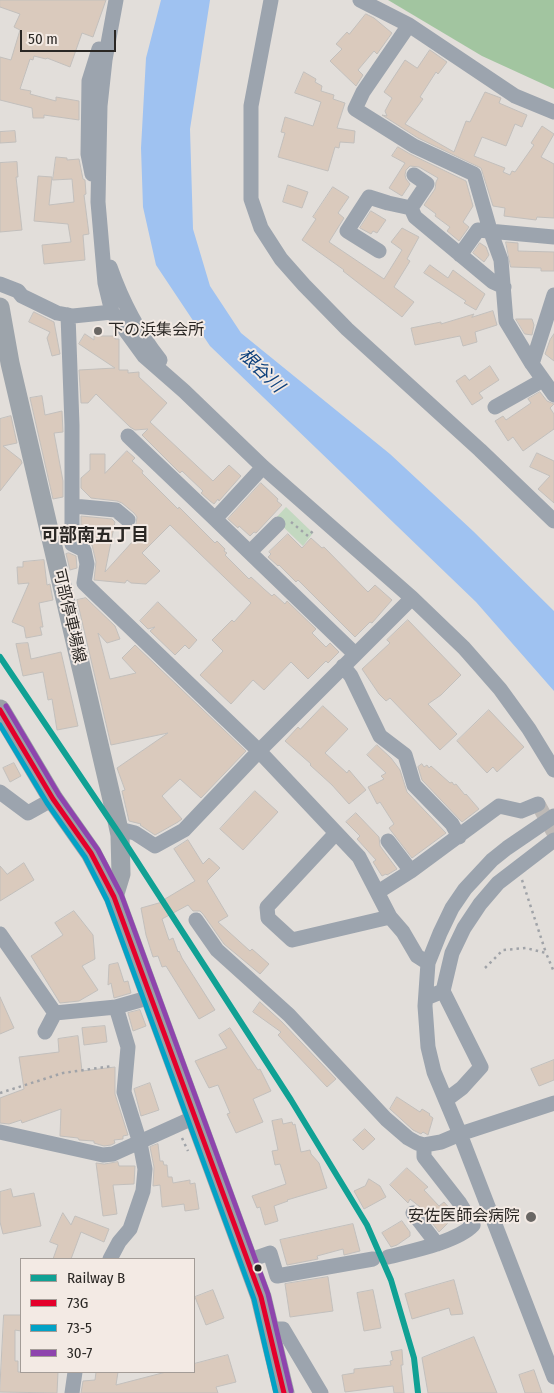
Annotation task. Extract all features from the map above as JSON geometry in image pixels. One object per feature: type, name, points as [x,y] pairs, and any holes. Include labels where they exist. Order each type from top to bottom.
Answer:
[{"type":"highway","points":[[0,710],[53,799],[91,853],[114,896],[261,1297],[284,1393]]},
{"type":"main road","name":"可部停車場線","points":[[0,307],[5,364],[119,829],[121,874],[114,896]]},
{"type":"street","points":[[271,0],[251,106],[251,198],[261,228],[281,259],[347,329],[554,521]]},
{"type":"street","points":[[360,0],[409,25],[515,96],[554,112]]},
{"type":"street","points":[[116,3],[104,60],[100,106],[98,202],[105,284],[112,312],[144,356],[184,391],[263,467],[412,598],[464,648],[500,689],[529,729],[554,770]]},
{"type":"street","points":[[409,25],[362,92],[355,109],[414,146],[474,174],[490,230],[501,260],[506,321],[532,364],[554,395]]},
{"type":"street","points":[[411,208],[427,184],[414,175]]},
{"type":"street","points":[[379,251],[347,231],[369,197],[411,208]]},
{"type":"street","points":[[411,208],[415,217],[492,282],[504,287]]},
{"type":"street","points":[[460,255],[478,230],[554,237]]},
{"type":"street","points":[[100,239],[118,290],[131,316],[150,346],[184,391]]},
{"type":"street","points":[[0,284],[18,291],[22,296],[57,313],[68,316],[112,312]]},
{"type":"street","points":[[532,364],[551,322],[554,295]]},
{"type":"street","points":[[0,297],[22,296]]},
{"type":"street","points":[[68,316],[73,506],[72,544],[84,550],[87,564],[84,583],[259,751],[359,856],[390,917],[403,932],[417,956],[428,962]]},
{"type":"street","points":[[494,407],[543,380]]},
{"type":"street","points":[[128,436],[355,654]]},
{"type":"street","points":[[215,519],[263,467]]},
{"type":"street","points":[[73,506],[116,510],[128,520]]},
{"type":"street","points":[[250,552],[278,524]]},
{"type":"street","points":[[119,829],[135,834],[155,846],[184,830],[259,751],[412,598]]},
{"type":"street","points":[[343,666],[351,676],[380,736],[405,755],[414,785],[452,824],[459,837]]},
{"type":"street","points":[[0,792],[28,813],[53,799]]},
{"type":"street","points":[[378,892],[459,837],[499,806],[521,811],[538,804]]},
{"type":"street","points":[[554,816],[507,848],[477,875],[452,908],[428,962],[426,998],[428,1047],[434,1072],[554,1377]]},
{"type":"street","points":[[336,833],[267,907],[268,918],[292,940],[390,917]]},
{"type":"street","points":[[446,1100],[462,1088],[481,1067],[443,991],[452,954],[464,928],[480,904],[498,883],[554,840]]},
{"type":"street","points":[[388,841],[411,871]]},
{"type":"street","points":[[196,920],[217,950],[289,1015],[386,1119],[408,1138],[424,1145],[441,1142],[554,1103]]},
{"type":"street","points":[[0,934],[55,1013]]},
{"type":"street","points":[[426,998],[443,991]]},
{"type":"street","points":[[55,1013],[116,1007],[152,997]]},
{"type":"street","points":[[111,1258],[130,1229],[143,1191],[145,1169],[140,1143],[124,1092],[128,1047],[116,1007]]},
{"type":"street","points":[[45,1032],[55,1013]]},
{"type":"street","points":[[0,1132],[103,1155],[113,1154],[140,1143],[195,1117]]},
{"type":"street","points":[[388,1256],[437,1244],[469,1230],[473,1225],[459,1202],[424,1158],[424,1145]]},
{"type":"street","points":[[412,1213],[437,1244]]},
{"type":"street","points":[[247,1261],[270,1253],[277,1276],[373,1259]]},
{"type":"street","points":[[269,1329],[283,1329],[321,1393]]},
{"type":"street","points":[[72,1393],[75,1373]]},
{"type":"path","points":[[278,524],[285,518],[308,536],[324,521]]},
{"type":"path","points":[[518,866],[554,972]]},
{"type":"path","points":[[485,968],[503,950],[526,948],[546,953]]},
{"type":"path","points":[[0,1093],[63,1073],[127,1064]]},
{"type":"path","points":[[179,1133],[190,1156]]},
{"type":"green space","points":[[388,0],[554,0],[554,89],[482,56]]},
{"type":"green space","points":[[286,507],[313,533],[303,546],[275,519]]},
{"type":"water","name":"根谷川","points":[[161,0],[210,0],[190,129],[193,229],[210,286],[241,333],[390,454],[473,531],[554,611],[554,691],[476,602],[210,346],[156,265],[143,207],[141,148],[146,58]]},
{"type":"building","points":[[0,0],[106,0],[93,37],[82,33],[70,67],[47,58],[34,56],[33,60],[30,59],[20,89],[31,91],[30,94],[56,101],[56,97],[79,101],[79,120],[44,115],[44,118],[33,118],[32,108],[0,100],[0,57],[11,60],[20,30],[14,27],[20,14],[0,7]]},
{"type":"building","points":[[366,14],[392,33],[377,54],[374,51],[358,70],[363,75],[356,86],[330,61],[342,49],[336,44],[347,32],[349,34]]},
{"type":"building","points":[[430,50],[447,62],[438,74],[436,72],[420,97],[423,99],[405,124],[454,152],[466,121],[470,122],[485,92],[501,98],[499,103],[527,115],[522,127],[515,124],[506,146],[482,137],[474,156],[505,168],[503,172],[510,175],[512,171],[515,172],[534,145],[531,143],[542,126],[554,134],[541,157],[554,164],[554,218],[537,217],[536,220],[504,216],[505,208],[493,206],[481,168],[418,138],[382,115],[387,116],[385,111],[392,98],[384,92],[405,60],[417,68]]},
{"type":"building","points":[[304,72],[316,79],[315,82],[322,86],[321,91],[334,95],[333,99],[345,103],[337,128],[355,131],[354,143],[340,142],[339,148],[335,147],[328,171],[278,157],[285,133],[281,132],[285,117],[313,126],[321,102],[295,93]]},
{"type":"building","points":[[15,131],[16,142],[0,143],[0,132]]},
{"type":"building","points":[[398,147],[466,181],[473,206],[463,222],[469,227],[459,241],[447,231],[450,227],[424,205],[435,189],[438,178],[419,167],[410,166],[406,170],[405,175],[410,184],[402,196],[389,188],[405,163],[392,156]]},
{"type":"building","points":[[56,157],[67,158],[67,160],[79,159],[83,179],[85,180],[86,194],[84,195],[89,234],[83,235],[85,260],[44,264],[42,245],[71,242],[68,224],[34,221],[38,176],[52,177],[49,205],[74,202],[72,179],[53,180]]},
{"type":"building","points":[[17,162],[18,177],[16,177],[22,230],[0,232],[0,163]]},
{"type":"building","points":[[288,185],[308,192],[302,208],[283,202]]},
{"type":"building","points":[[333,187],[349,197],[338,213],[344,218],[329,242],[384,279],[402,250],[391,242],[402,228],[419,237],[407,259],[410,261],[394,287],[414,302],[402,317],[344,270],[302,240],[316,219],[313,217]]},
{"type":"building","points":[[371,211],[386,220],[377,233],[373,231],[371,234],[360,228]]},
{"type":"building","points":[[506,242],[518,243],[518,251],[554,252],[554,271],[541,271],[541,268],[511,267]]},
{"type":"building","points":[[480,243],[486,247],[489,255],[484,262],[473,253]]},
{"type":"building","points":[[430,265],[448,278],[453,270],[485,294],[476,310],[464,303],[466,301],[424,273]]},
{"type":"building","points":[[493,311],[497,325],[475,332],[477,342],[463,346],[460,336],[415,345],[411,328],[441,322],[441,324],[474,314],[472,317]]},
{"type":"building","points":[[34,312],[54,322],[60,354],[52,356],[47,338],[50,332],[29,322]]},
{"type":"building","points":[[516,319],[532,319],[534,325],[532,335],[525,334]]},
{"type":"building","points":[[85,334],[94,340],[94,336],[115,336],[115,339],[119,339],[119,370],[128,370],[128,373],[139,372],[139,377],[167,403],[150,422],[213,481],[229,465],[241,476],[219,501],[218,499],[214,504],[210,501],[201,493],[203,491],[182,471],[180,473],[142,435],[148,429],[135,430],[130,427],[96,394],[88,403],[81,403],[79,370],[115,368],[79,344]]},
{"type":"building","points":[[554,334],[554,361],[545,354]]},
{"type":"building","points":[[490,366],[499,380],[479,393],[483,398],[472,405],[456,381],[465,375],[469,380]]},
{"type":"building","points":[[540,392],[547,401],[554,404],[550,408],[554,414],[554,429],[523,451],[513,437],[508,441],[495,421],[503,416],[506,420],[531,403],[528,399]]},
{"type":"building","points":[[42,396],[45,415],[62,411],[63,432],[54,433],[63,481],[63,497],[53,499],[30,398]]},
{"type":"building","points":[[11,416],[17,443],[3,446],[21,460],[22,463],[0,491],[0,419]]},
{"type":"building","points":[[127,451],[135,458],[132,461],[143,471],[142,473],[215,543],[217,541],[225,549],[224,551],[227,553],[225,555],[249,579],[251,577],[272,596],[274,594],[285,604],[287,601],[316,629],[312,633],[326,647],[330,643],[339,652],[328,663],[326,661],[308,679],[291,662],[264,690],[253,680],[231,704],[200,675],[223,651],[212,640],[232,620],[234,622],[251,603],[170,525],[142,553],[160,571],[146,584],[131,583],[127,580],[125,583],[94,580],[96,562],[92,545],[81,538],[81,516],[112,519],[115,522],[105,572],[143,530],[136,524],[137,517],[134,513],[122,503],[91,498],[81,488],[81,478],[90,470],[90,454],[105,454],[105,473]]},
{"type":"building","points":[[537,453],[554,461],[554,503],[538,489],[550,476],[530,467]]},
{"type":"building","points":[[261,483],[282,505],[256,533],[254,532],[250,536],[228,519]]},
{"type":"building","points":[[288,534],[302,548],[311,538],[322,548],[324,547],[368,592],[375,585],[392,600],[372,623],[370,622],[355,637],[298,580],[296,582],[268,557],[271,554],[269,552]]},
{"type":"building","points":[[69,553],[76,556],[77,568],[70,570],[66,554]]},
{"type":"building","points":[[44,560],[47,585],[50,584],[53,600],[39,603],[43,627],[40,627],[42,635],[26,638],[24,627],[12,622],[29,583],[18,584],[17,567],[23,567],[23,562]]},
{"type":"building","points":[[86,598],[115,626],[120,639],[107,643],[98,633],[110,679],[136,673],[122,658],[135,645],[246,751],[201,798],[180,779],[162,796],[182,819],[155,835],[141,824],[129,821],[122,791],[125,790],[117,768],[168,733],[111,745],[77,600]]},
{"type":"building","points":[[158,602],[197,640],[189,649],[185,645],[175,655],[150,631],[155,627],[148,629],[140,621]]},
{"type":"building","points":[[408,620],[461,675],[441,695],[428,704],[457,734],[440,750],[390,698],[386,701],[379,694],[362,669],[390,643],[387,640]]},
{"type":"building","points":[[28,643],[31,659],[61,652],[78,726],[57,730],[52,699],[48,700],[43,672],[23,676],[16,644]]},
{"type":"building","points":[[323,706],[348,729],[325,753],[347,773],[349,770],[366,790],[349,804],[311,764],[285,741]]},
{"type":"building","points":[[489,710],[524,747],[497,772],[493,767],[487,773],[457,741]]},
{"type":"building","points":[[377,745],[391,758],[400,770],[407,792],[446,833],[412,858],[389,828],[394,824],[380,802],[377,804],[368,787],[384,779],[381,776],[386,773],[367,755]]},
{"type":"building","points":[[14,763],[21,776],[10,782],[3,768]]},
{"type":"building","points":[[422,764],[424,767],[427,765],[429,768],[431,766],[450,783],[456,784],[479,809],[462,822],[422,780],[418,767]]},
{"type":"building","points":[[255,791],[278,812],[243,850],[220,829]]},
{"type":"building","points":[[356,813],[379,837],[380,846],[397,869],[382,876],[373,862],[376,860],[357,839],[360,836],[346,822]]},
{"type":"building","points":[[188,840],[203,864],[209,858],[220,868],[207,881],[228,916],[218,922],[250,951],[252,949],[269,964],[260,974],[224,944],[200,911],[193,911],[188,905],[162,919],[169,940],[173,938],[178,952],[215,1010],[199,1019],[166,966],[162,967],[158,956],[153,957],[146,935],[141,908],[166,901],[165,899],[195,881],[174,849]]},
{"type":"building","points":[[24,863],[34,880],[0,901],[0,866],[7,874]]},
{"type":"building","points":[[74,911],[93,935],[95,959],[82,966],[98,990],[79,1001],[60,1003],[31,956],[63,935],[55,923]]},
{"type":"building","points":[[118,963],[124,982],[128,981],[131,993],[114,998],[111,983],[108,985],[109,965]]},
{"type":"building","points":[[0,997],[14,1028],[0,1034]]},
{"type":"building","points":[[260,1002],[282,1022],[336,1079],[327,1087],[278,1035],[281,1032],[253,1012]]},
{"type":"building","points":[[140,1010],[146,1026],[133,1031],[128,1013]]},
{"type":"building","points":[[105,1026],[107,1042],[84,1045],[82,1028]]},
{"type":"building","points":[[230,1028],[258,1070],[260,1069],[271,1091],[253,1099],[263,1122],[236,1133],[227,1114],[230,1113],[218,1085],[209,1088],[195,1061],[227,1048],[219,1035]]},
{"type":"building","points":[[78,1036],[82,1071],[115,1067],[115,1094],[128,1135],[123,1136],[123,1139],[114,1140],[115,1143],[111,1145],[104,1146],[94,1143],[94,1141],[60,1136],[61,1109],[22,1123],[21,1120],[9,1124],[0,1123],[0,1098],[24,1089],[19,1057],[59,1052],[58,1039]]},
{"type":"building","points":[[554,1060],[554,1080],[539,1086],[531,1069]]},
{"type":"building","points":[[150,1083],[159,1110],[141,1116],[134,1089]]},
{"type":"building","points":[[397,1097],[420,1112],[422,1109],[430,1114],[433,1118],[428,1135],[413,1130],[390,1109]]},
{"type":"building","points":[[282,1119],[283,1124],[292,1122],[293,1125],[295,1124],[301,1152],[310,1150],[319,1163],[327,1188],[287,1200],[274,1206],[278,1221],[265,1225],[260,1207],[257,1208],[252,1196],[286,1184],[280,1164],[275,1165],[272,1151],[278,1150],[272,1121]]},
{"type":"building","points":[[365,1129],[375,1139],[363,1150],[353,1140]]},
{"type":"building","points":[[158,1144],[160,1161],[167,1165],[168,1177],[172,1177],[173,1183],[190,1180],[190,1184],[195,1183],[199,1209],[185,1211],[184,1204],[162,1207],[160,1185],[153,1186],[154,1167],[150,1147]]},
{"type":"building","points":[[118,1162],[119,1166],[135,1166],[134,1184],[113,1185],[117,1214],[103,1216],[96,1163]]},
{"type":"building","points":[[407,1168],[428,1187],[424,1190],[439,1206],[444,1202],[456,1215],[439,1232],[420,1207],[410,1199],[408,1203],[390,1185]]},
{"type":"building","points":[[369,1179],[380,1186],[386,1197],[364,1209],[354,1191],[365,1186]]},
{"type":"building","points":[[11,1189],[13,1197],[34,1193],[41,1226],[3,1234],[0,1222],[0,1192]]},
{"type":"building","points":[[63,1213],[71,1225],[75,1216],[109,1229],[104,1242],[81,1232],[71,1258],[53,1258],[58,1245],[50,1242]]},
{"type":"building","points":[[402,1221],[410,1232],[410,1236],[391,1247],[382,1233]]},
{"type":"building","points":[[353,1224],[360,1251],[344,1255],[343,1249],[317,1256],[318,1259],[287,1265],[280,1240]]},
{"type":"building","points":[[328,1277],[333,1311],[290,1317],[285,1284]]},
{"type":"building","points":[[454,1280],[463,1314],[451,1315],[449,1308],[412,1319],[405,1294]]},
{"type":"building","points":[[213,1290],[224,1318],[206,1325],[195,1297]]},
{"type":"building","points":[[373,1290],[381,1328],[364,1331],[357,1293]]},
{"type":"building","points":[[4,1315],[20,1315],[20,1331],[15,1330],[15,1361],[18,1361],[18,1372],[58,1373],[57,1393],[0,1392]]},
{"type":"building","points":[[474,1337],[497,1393],[428,1393],[422,1358]]},
{"type":"building","points":[[402,1350],[403,1365],[401,1365],[404,1393],[394,1393],[393,1386],[345,1392],[342,1375],[354,1373],[354,1369],[391,1365],[390,1361],[393,1360],[391,1352]]},
{"type":"building","points":[[228,1355],[236,1382],[216,1387],[218,1393],[81,1393],[83,1381],[95,1380],[96,1373],[118,1373],[116,1385],[162,1373],[195,1373],[195,1364]]},
{"type":"building","points":[[534,1370],[542,1393],[525,1393],[519,1375]]},
{"type":"tunnel","points":[[538,804],[554,833]]},
{"type":"rail line","name":"B","points":[[0,657],[120,835],[291,1100],[367,1225],[391,1280],[414,1358],[418,1393]]},
{"type":"transit line","name":"30-7","points":[[6,706],[59,795],[98,850],[121,894],[268,1294],[291,1391]]},
{"type":"transit line","name":"73G","points":[[0,710],[53,799],[91,853],[114,897],[261,1297],[284,1393]]},
{"type":"transit line","name":"73-5","points":[[0,725],[47,803],[85,857],[107,900],[254,1299],[276,1393]]},
{"type":"place","name":"下の浜集会所","points":[[98,331]]},
{"type":"place","name":"安佐医師会病院","points":[[531,1217]]},
{"type":"district","name":"可部南五丁目","points":[[95,536]]}]
